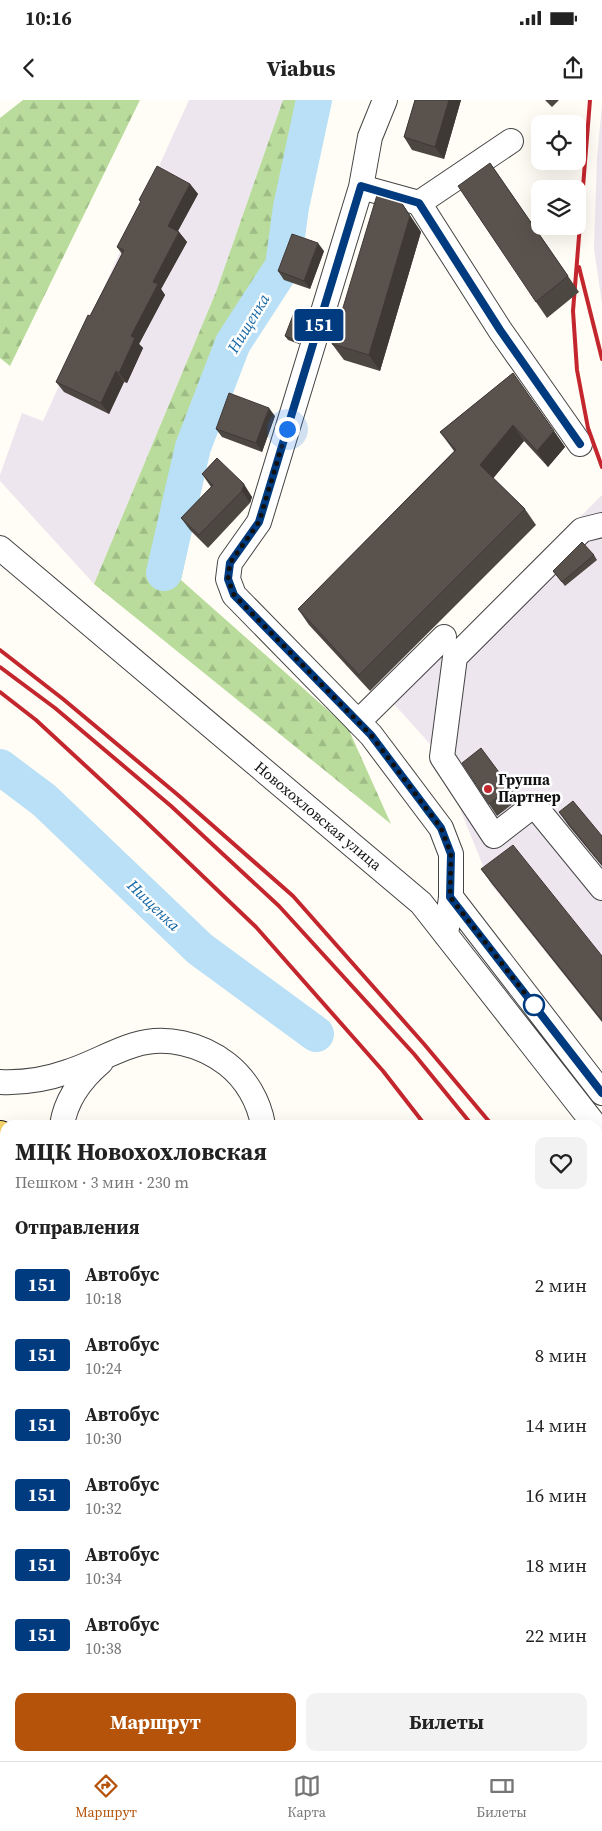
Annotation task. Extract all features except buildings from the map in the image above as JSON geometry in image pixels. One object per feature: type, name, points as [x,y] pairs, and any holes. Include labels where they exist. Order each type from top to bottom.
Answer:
[{"type":"street","points":[[385,100],[370,137],[361,186],[259,522],[230,563],[228,579],[234,595],[371,735],[441,828],[451,854],[450,897],[446,935]]},
{"type":"street","points":[[419,203],[511,141]]},
{"type":"street","points":[[361,186],[419,203],[500,330],[580,444]]},
{"type":"street","points":[[602,525],[582,530],[455,657],[442,757],[494,836],[534,805],[602,888]]},
{"type":"street","name":"Новохохловская улица","points":[[0,548],[421,903],[591,1120]]},
{"type":"street","points":[[358,722],[444,637]]},
{"type":"street","points":[[450,897],[602,1093]]},
{"type":"street","points":[[0,1082],[35,1080],[67,1072],[135,1045],[152,1041],[170,1041],[188,1044],[204,1050],[234,1070],[245,1083],[254,1099],[262,1120]]},
{"type":"street","points":[[63,1120],[69,1101],[89,1072],[103,1060],[118,1051]]},
{"type":"shaded area","points":[[189,100],[283,100],[216,292],[94,584],[0,481],[0,475],[22,413],[43,421]]},
{"type":"shaded area","points":[[602,105],[602,304],[594,249],[597,158]]},
{"type":"shaded area","points":[[602,495],[602,1022],[490,883],[443,767],[430,744],[394,704]]},
{"type":"green space","points":[[23,100],[140,100],[10,366],[0,358],[0,118]]},
{"type":"green space","points":[[283,100],[327,100],[207,457],[181,580],[348,728],[391,824],[94,584],[216,292]]},
{"type":"waterway","name":"Нищенка","points":[[164,573],[193,447],[233,343],[283,266],[291,207],[314,100]]},
{"type":"waterway","name":"Нищенка","points":[[0,767],[44,800],[200,949],[316,1034]]},
{"type":"railway","points":[[590,100],[573,311],[577,370],[588,428],[602,467]]},
{"type":"railway","points":[[579,267],[602,359]]},
{"type":"railway","points":[[0,650],[63,699],[178,795],[293,896],[424,1044],[488,1120]]},
{"type":"railway","points":[[0,667],[55,708],[171,806],[279,906],[414,1054],[468,1120]]},
{"type":"railway","points":[[0,692],[36,720],[256,927],[383,1071],[421,1120]]},
{"type":"bus line","name":"151","points":[[580,444],[500,330],[419,203],[361,186],[259,522],[230,563],[228,579],[234,595],[371,735],[441,828],[451,854],[450,897],[602,1093]]},
{"type":"place","name":"Группа Партнер","points":[[488,789]]},
{"type":"route","points":[[287,429],[259,522],[230,563],[228,579],[234,595],[371,735],[441,828],[451,854],[450,897],[534,1005]]}]
